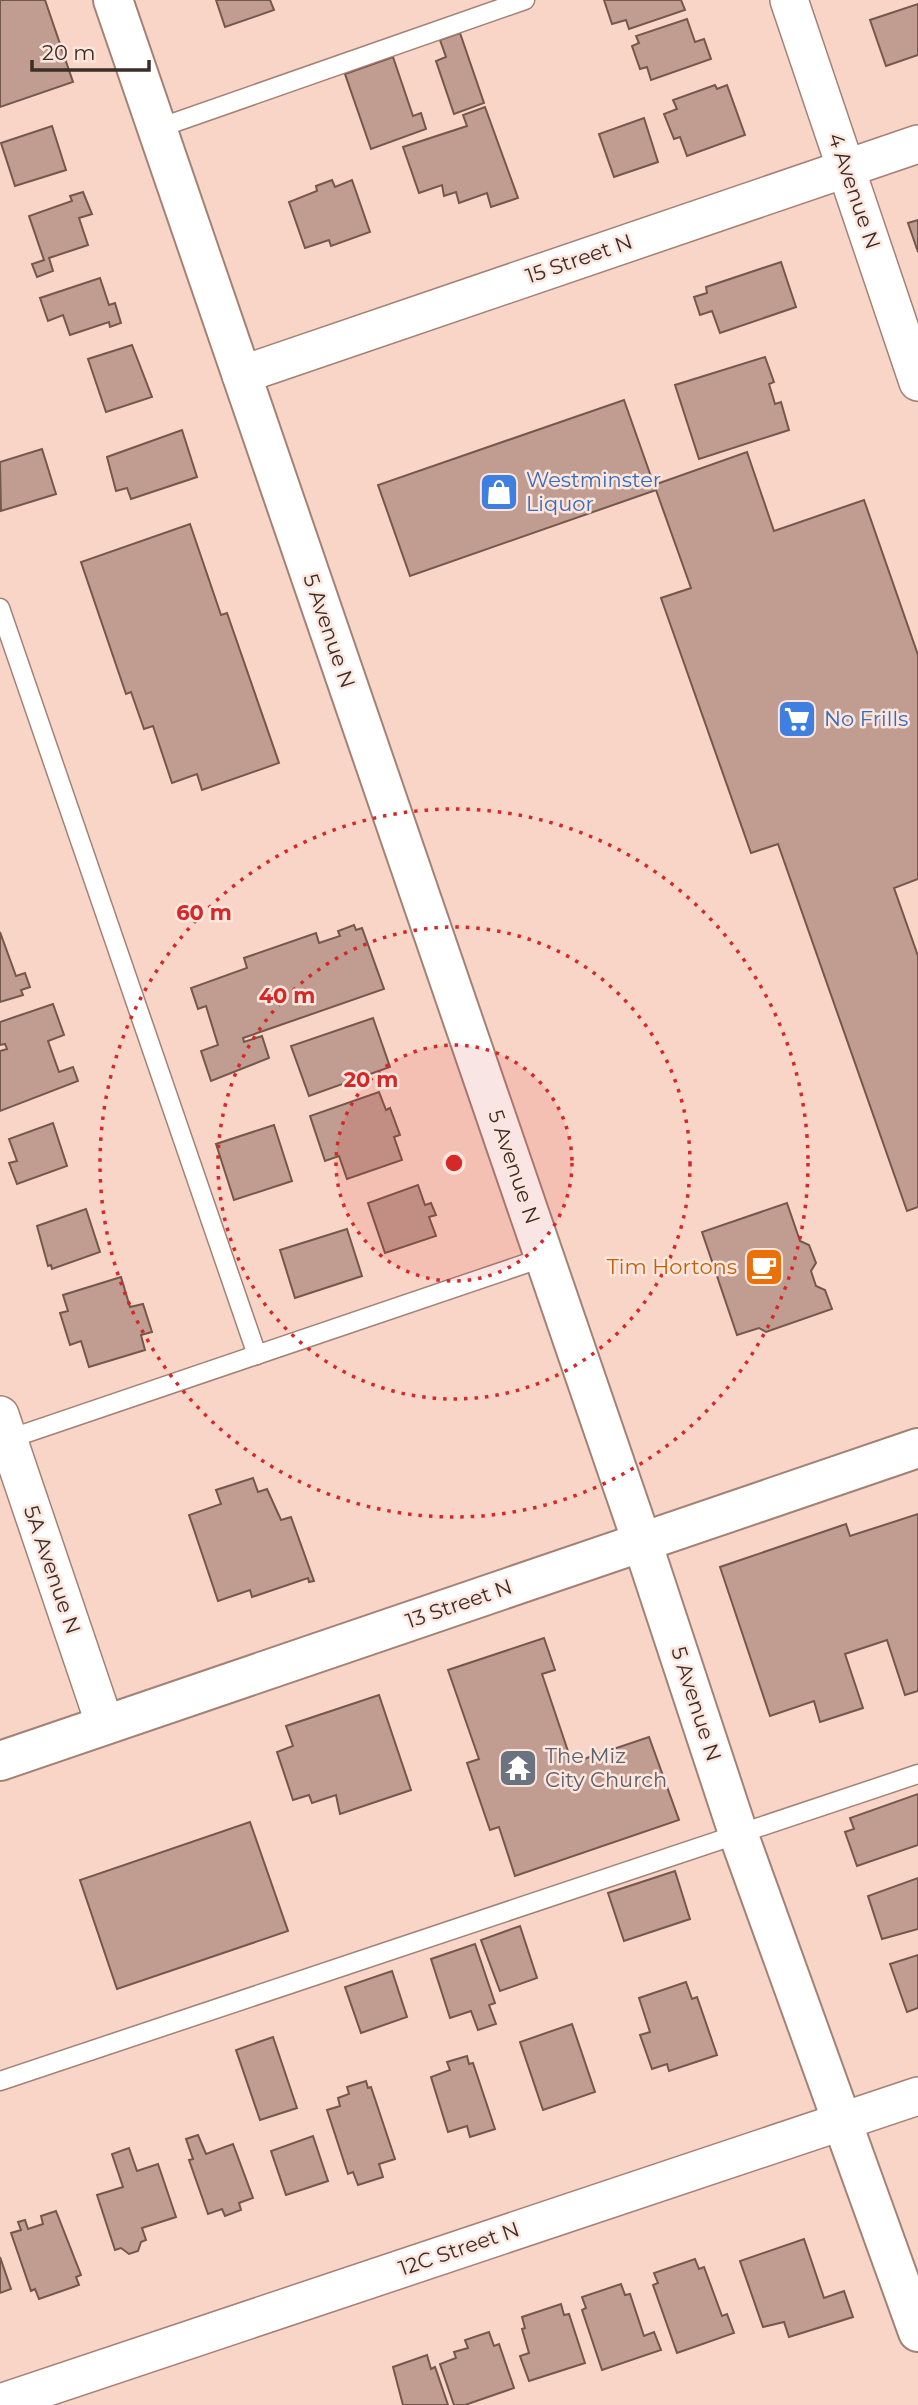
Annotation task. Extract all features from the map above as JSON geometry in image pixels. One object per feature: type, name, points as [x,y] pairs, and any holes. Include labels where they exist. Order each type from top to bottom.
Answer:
[{"type":"main road","name":"5 Avenue N","points":[[113,0],[545,1257],[739,1836],[918,2332]]},
{"type":"main road","name":"13 Street N","points":[[0,1761],[918,1448]]},
{"type":"street","name":"4 Avenue N","points":[[789,0],[918,382]]},
{"type":"street","name":"15 Street N","points":[[241,374],[918,144]]},
{"type":"street","name":"5A Avenue N","points":[[3,1432],[105,1726]]},
{"type":"street","name":"12C Street N","points":[[0,2403],[918,2096]]},
{"type":"lane","points":[[156,129],[525,0]]},
{"type":"lane","points":[[0,608],[257,1355]]},
{"type":"lane","points":[[3,1432],[257,1355],[545,1257]]},
{"type":"lane","points":[[0,2081],[918,1774]]},
{"type":"building","points":[[0,0],[45,0],[73,82],[0,107]]},
{"type":"building","points":[[216,0],[270,0],[274,10],[225,27]]},
{"type":"building","points":[[604,0],[681,0],[685,10],[629,29],[626,20],[612,24]]},
{"type":"building","points":[[918,4],[918,55],[886,66],[870,20]]},
{"type":"building","points":[[687,19],[695,42],[704,39],[711,59],[651,80],[647,67],[640,69],[632,46],[639,43],[636,36]]},
{"type":"building","points":[[460,33],[484,103],[454,114],[436,61],[446,57],[440,40]]},
{"type":"building","points":[[393,57],[413,116],[421,113],[426,129],[371,149],[345,74]]},
{"type":"building","points":[[715,85],[717,89],[727,85],[745,135],[687,156],[680,137],[674,139],[664,114],[677,109],[673,100]]},
{"type":"building","points":[[485,107],[518,198],[491,207],[487,193],[459,203],[456,192],[444,196],[442,185],[419,193],[403,147],[467,126],[463,115]]},
{"type":"building","points":[[644,118],[658,162],[614,177],[599,134]]},
{"type":"building","points":[[52,126],[66,170],[15,186],[1,143]]},
{"type":"building","points":[[332,180],[335,187],[352,180],[370,232],[331,246],[329,240],[305,248],[289,202],[317,191],[316,186]]},
{"type":"building","points":[[83,192],[92,214],[79,218],[88,245],[49,258],[53,271],[37,277],[32,264],[44,260],[29,216],[72,201],[70,196]]},
{"type":"building","points":[[918,220],[918,252],[908,223]]},
{"type":"building","points":[[781,262],[796,307],[720,333],[712,311],[700,315],[694,297],[707,293],[706,287]]},
{"type":"building","points":[[100,278],[109,305],[115,303],[121,323],[110,327],[109,322],[70,335],[63,315],[48,321],[40,298]]},
{"type":"building","points":[[132,345],[152,397],[106,412],[88,359]]},
{"type":"building","points":[[765,357],[774,382],[769,384],[775,404],[781,402],[789,430],[699,459],[675,385]]},
{"type":"building","points":[[624,400],[654,485],[747,452],[774,531],[864,500],[918,655],[918,879],[894,888],[918,956],[918,1207],[907,1211],[778,844],[751,853],[661,598],[691,588],[656,490],[410,576],[378,485]]},
{"type":"building","points":[[182,430],[197,477],[131,499],[127,488],[116,491],[107,457]]},
{"type":"building","points":[[42,449],[56,494],[1,511],[0,462]]},
{"type":"building","points":[[190,524],[221,615],[227,613],[279,763],[202,790],[197,774],[172,783],[153,726],[144,729],[131,692],[126,694],[81,562]]},
{"type":"building","points":[[354,925],[356,930],[362,928],[384,989],[243,1038],[244,1042],[262,1036],[269,1058],[211,1081],[201,1051],[218,1045],[206,1006],[198,1009],[191,988],[247,968],[244,958],[316,933],[319,943],[340,936],[338,931]]},
{"type":"building","points":[[0,932],[16,976],[25,973],[30,987],[21,990],[23,995],[0,1002]]},
{"type":"building","points":[[53,1004],[64,1035],[48,1041],[59,1072],[73,1067],[78,1081],[0,1111],[0,1051],[7,1049],[5,1044],[0,1045],[0,1022]]},
{"type":"building","points":[[373,1018],[390,1067],[309,1096],[291,1046]]},
{"type":"building","points":[[379,1092],[386,1110],[390,1108],[400,1135],[394,1137],[402,1160],[347,1179],[339,1156],[325,1161],[310,1116]]},
{"type":"building","points":[[53,1123],[67,1166],[17,1184],[9,1163],[17,1161],[9,1139]]},
{"type":"building","points":[[274,1125],[292,1181],[234,1200],[216,1144]]},
{"type":"building","points":[[418,1185],[425,1205],[431,1203],[436,1215],[429,1217],[436,1236],[385,1253],[368,1203]]},
{"type":"building","name":"Tim Hortons","points":[[787,1203],[800,1241],[809,1245],[816,1263],[811,1271],[816,1286],[825,1290],[832,1309],[766,1332],[759,1328],[737,1335],[702,1232]]},
{"type":"building","points":[[86,1209],[100,1252],[52,1269],[51,1265],[48,1266],[37,1226]]},
{"type":"building","points":[[347,1229],[362,1276],[295,1298],[280,1250]]},
{"type":"building","points":[[121,1277],[130,1307],[143,1304],[152,1332],[141,1335],[145,1350],[89,1367],[81,1341],[70,1345],[60,1313],[68,1311],[63,1295]]},
{"type":"building","points":[[253,1478],[258,1492],[267,1489],[281,1520],[291,1517],[314,1581],[309,1582],[308,1578],[252,1597],[250,1590],[218,1601],[189,1515],[221,1504],[216,1490]]},
{"type":"building","points":[[918,1514],[918,1691],[905,1695],[887,1640],[845,1654],[863,1708],[820,1722],[814,1701],[770,1716],[720,1567],[846,1524],[850,1536]]},
{"type":"building","points":[[544,1638],[555,1670],[542,1674],[572,1763],[649,1737],[679,1820],[515,1876],[499,1827],[490,1830],[467,1763],[479,1759],[448,1670]]},
{"type":"building","points":[[379,1695],[411,1790],[340,1814],[336,1795],[312,1803],[309,1795],[293,1800],[277,1752],[293,1746],[286,1726]]},
{"type":"building","points":[[918,1794],[918,1845],[857,1866],[845,1832],[854,1829],[850,1818]]},
{"type":"building","points":[[250,1822],[288,1931],[117,1989],[80,1880]]},
{"type":"building","points":[[675,1871],[690,1919],[624,1941],[608,1893]]},
{"type":"building","points":[[918,1878],[918,1929],[882,1939],[868,1896]]},
{"type":"building","points":[[520,1926],[537,1978],[500,1991],[481,1940]]},
{"type":"building","points":[[475,1944],[495,2003],[489,2005],[496,2024],[478,2030],[471,2011],[450,2018],[431,1959]]},
{"type":"building","points":[[918,1955],[918,2008],[907,2012],[890,1964]]},
{"type":"building","points":[[392,1971],[407,2017],[361,2033],[345,1987]]},
{"type":"building","points":[[686,1982],[692,1999],[697,1997],[717,2055],[669,2071],[667,2064],[652,2069],[640,2035],[650,2032],[639,1998]]},
{"type":"building","points":[[572,2024],[595,2092],[543,2110],[520,2042]]},
{"type":"building","points":[[273,2037],[297,2108],[260,2120],[236,2050]]},
{"type":"building","points":[[467,2056],[469,2064],[473,2063],[495,2129],[470,2137],[467,2126],[448,2132],[431,2077],[450,2070],[447,2062]]},
{"type":"building","points":[[366,2081],[368,2088],[371,2087],[395,2159],[379,2164],[383,2177],[358,2185],[353,2172],[348,2174],[327,2110],[340,2106],[338,2098],[349,2094],[347,2087]]},
{"type":"building","points":[[198,2135],[206,2154],[233,2144],[253,2198],[239,2203],[241,2210],[225,2216],[222,2209],[208,2214],[189,2160],[193,2159],[186,2139]]},
{"type":"building","points":[[313,2136],[328,2181],[286,2195],[271,2151]]},
{"type":"building","points":[[129,2148],[137,2171],[158,2164],[176,2217],[142,2228],[146,2240],[141,2242],[138,2251],[129,2254],[121,2248],[115,2250],[97,2195],[123,2187],[112,2154]]},
{"type":"building","points":[[56,2211],[81,2275],[76,2277],[79,2285],[39,2299],[35,2289],[31,2291],[11,2233],[21,2230],[18,2222],[25,2220],[28,2229],[43,2224],[41,2216]]},
{"type":"building","points":[[804,2239],[824,2298],[844,2291],[853,2317],[789,2337],[784,2322],[763,2327],[740,2261]]},
{"type":"building","points":[[0,2257],[11,2289],[0,2293]]},
{"type":"building","points":[[695,2259],[699,2269],[704,2267],[722,2316],[727,2314],[734,2333],[677,2353],[653,2285],[658,2283],[654,2273]]},
{"type":"building","points":[[621,2284],[625,2295],[630,2294],[644,2336],[654,2332],[661,2350],[602,2370],[582,2310],[586,2308],[582,2297]]},
{"type":"building","points":[[561,2304],[564,2315],[569,2314],[585,2363],[529,2381],[520,2356],[529,2353],[522,2329],[525,2328],[522,2317]]},
{"type":"building","points":[[489,2332],[494,2346],[499,2344],[514,2388],[465,2405],[454,2405],[440,2364],[456,2358],[454,2352],[468,2348],[465,2340]]},
{"type":"building","points":[[427,2355],[431,2369],[435,2367],[448,2405],[403,2405],[393,2367]]},
{"type":"place","name":"Westminster Liquor","points":[[499,492]]},
{"type":"place","name":"No Frills","points":[[797,719]]},
{"type":"place","name":"Tim Hortons","points":[[764,1267]]},
{"type":"place","name":"The Miz City Church","points":[[518,1768]]}]
